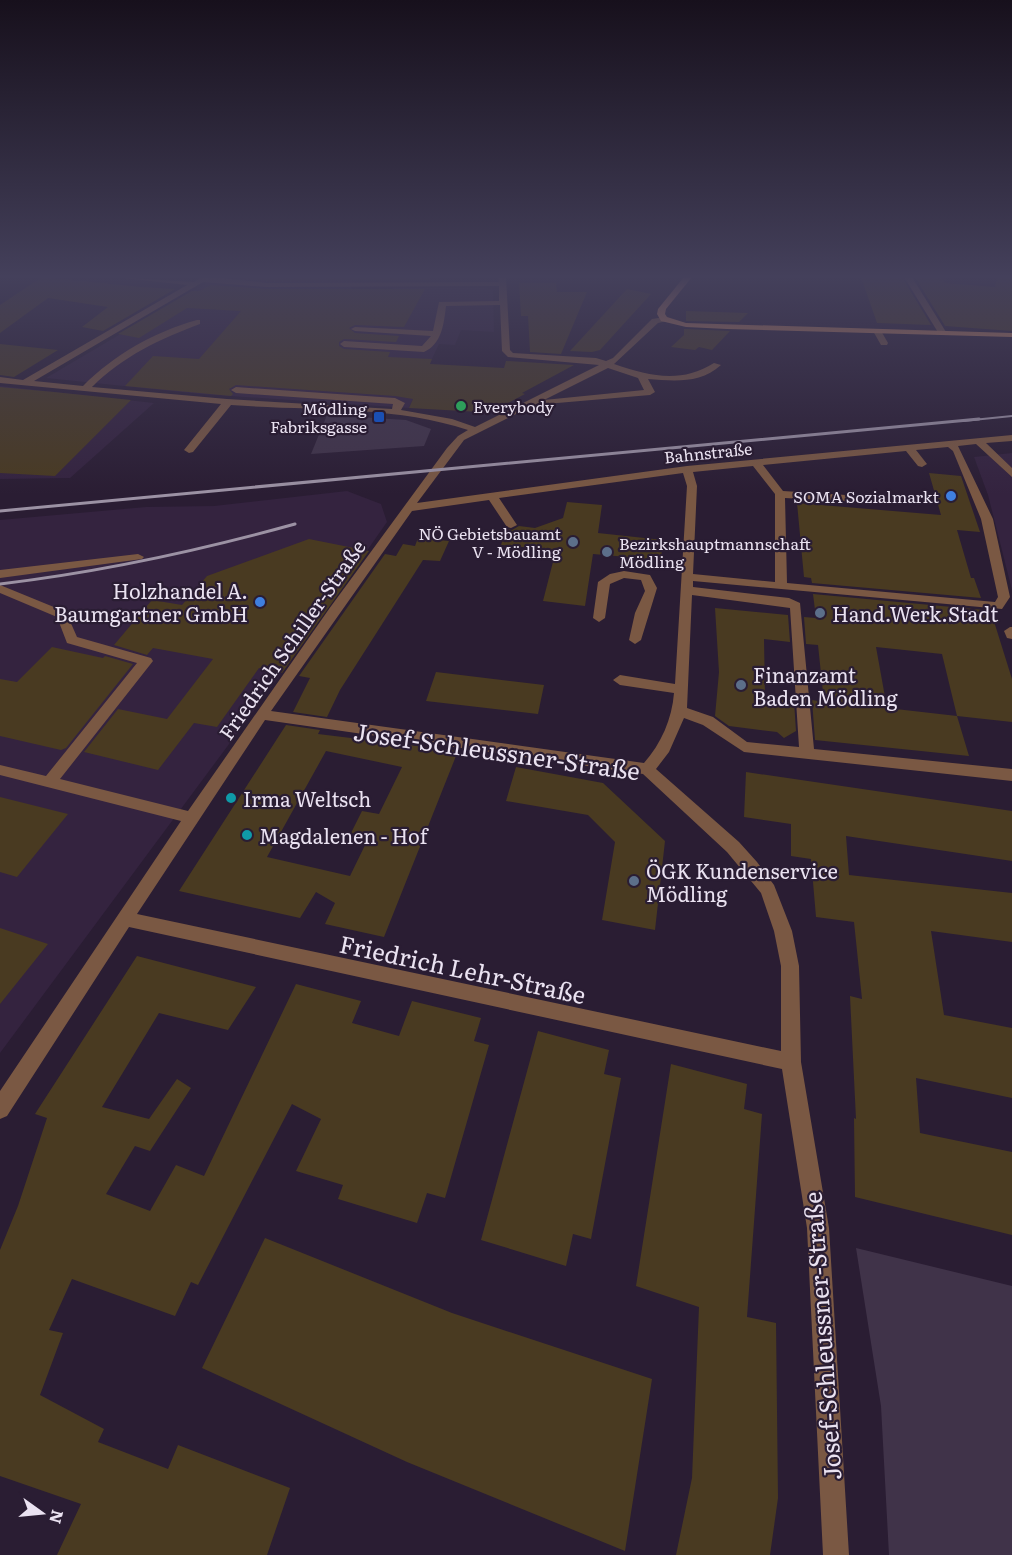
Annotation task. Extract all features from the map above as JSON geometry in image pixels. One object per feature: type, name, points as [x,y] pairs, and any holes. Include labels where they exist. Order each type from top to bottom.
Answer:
[{"type":"street","points":[[25,382],[81,350]]},
{"type":"street","points":[[86,388],[110,364],[131,350]]},
{"type":"street","points":[[508,350],[508,353],[517,356],[606,364],[642,376],[682,379],[701,375],[717,365]]},
{"type":"street","name":"Friedrich Schiller-Straße","points":[[0,1110],[124,918],[262,715],[408,507],[461,438],[616,360],[627,350]]},
{"type":"street","points":[[528,404],[650,392],[642,376]]},
{"type":"street","points":[[0,380],[228,402],[427,416],[476,430]]},
{"type":"street","points":[[236,390],[395,400],[399,403],[395,413]]},
{"type":"street","points":[[296,406],[304,394]]},
{"type":"street","points":[[189,450],[228,402]]},
{"type":"street","name":"Bahnstraße","points":[[408,507],[687,469],[1012,438]]},
{"type":"street","points":[[978,441],[1012,474]]},
{"type":"street","points":[[685,583],[781,586],[993,606],[1001,604],[1004,597],[987,519],[957,450],[950,444]]},
{"type":"street","points":[[908,447],[922,464]]},
{"type":"street","points":[[756,462],[780,494],[781,586]]},
{"type":"street","points":[[647,769],[662,752],[680,711],[685,583],[692,486],[687,469]]},
{"type":"street","points":[[780,494],[893,501]]},
{"type":"street","points":[[492,495],[511,525]]},
{"type":"street","points":[[0,574],[138,557]]},
{"type":"street","points":[[599,618],[604,582],[615,575],[633,574],[646,578],[652,588],[651,597],[643,608],[635,639]]},
{"type":"street","points":[[685,583],[789,602],[796,606],[807,754]]},
{"type":"street","points":[[0,589],[62,615],[72,640],[146,661],[50,782]]},
{"type":"street","points":[[620,680],[682,690]]},
{"type":"street","points":[[680,711],[708,721],[744,747],[1012,775]]},
{"type":"street","name":"Josef-Schleussner-Straße","points":[[262,715],[647,769],[733,847],[768,890],[783,931],[790,966],[791,1062],[818,1228],[836,1555]]},
{"type":"street","points":[[0,770],[192,818]]},
{"type":"street","name":"Friedrich Lehr-Straße","points":[[124,918],[791,1062]]},
{"type":"shaded area","points":[[94,350],[436,350],[409,408],[201,394],[46,378]]},
{"type":"shaded area","points":[[0,386],[154,403],[70,478],[0,479]]},
{"type":"shaded area","points":[[327,415],[406,420],[431,429],[424,446],[311,454]]},
{"type":"shaded area","points":[[1012,453],[1012,590],[988,495],[974,457]]},
{"type":"shaded area","points":[[347,491],[381,504],[387,522],[278,678],[0,1053],[0,520],[146,507],[214,506]]},
{"type":"shaded area","points":[[856,1248],[1012,1286],[1012,1555],[889,1555],[881,1406]]},
{"type":"building","points":[[0,350],[58,350],[14,377],[0,375]]},
{"type":"building","points":[[207,350],[353,350],[390,352],[388,357],[432,359],[430,364],[504,368],[506,361],[574,365],[495,410],[480,412],[409,408],[413,399],[395,396],[236,385],[229,389],[233,394],[231,396],[125,386],[153,356],[199,359]]},
{"type":"building","points":[[530,350],[563,350],[561,354],[530,352]]},
{"type":"building","points":[[571,350],[600,350],[592,352],[570,351]]},
{"type":"building","points":[[0,387],[131,400],[55,476],[0,473]]},
{"type":"building","points":[[929,473],[961,476],[980,532],[957,530],[971,578],[974,578],[981,598],[812,583],[811,578],[804,577],[797,503],[941,515]]},
{"type":"building","name":"Bezirkshauptmannschaft Mödling","points":[[567,502],[602,505],[598,533],[663,540],[661,560],[593,554],[585,606],[543,601],[556,550],[501,545],[506,529],[512,530],[519,526],[535,528],[563,518]]},
{"type":"building","points":[[418,538],[449,541],[440,561],[423,560],[340,690],[327,717],[293,712],[310,678],[299,676],[385,554],[396,556],[403,544],[415,546]]},
{"type":"building","points":[[309,539],[369,551],[282,673],[259,668],[217,727],[194,723],[158,770],[84,752],[118,709],[167,719],[213,659],[153,648],[147,655],[114,645],[152,600],[182,605],[207,576]]},
{"type":"building","points":[[813,594],[984,610],[986,615],[992,615],[1012,679],[1012,722],[957,716],[969,756],[815,740],[812,700],[824,702],[818,645],[806,644],[804,617],[816,618]],"holes":[[[876,647],[942,654],[957,716],[887,708]]]},
{"type":"building","name":"Finanzamt Baden Mödling","points":[[715,608],[788,615],[790,642],[764,639],[765,698],[794,701],[796,731],[784,738],[777,732],[729,726],[715,716],[719,672]]},
{"type":"building","points":[[52,647],[103,658],[105,656],[133,664],[66,748],[61,750],[0,736],[0,679],[17,682]]},
{"type":"building","points":[[436,672],[544,685],[538,714],[426,701]]},
{"type":"building","name":"Magdalenen - Hof","points":[[286,725],[320,730],[318,734],[458,751],[384,937],[325,924],[335,903],[316,892],[300,918],[179,891]],"holes":[[[326,751],[402,767],[379,814],[362,811],[351,833],[369,837],[350,876],[267,857]]]},
{"type":"building","name":"ÖGK Kundenservice Mödling","points":[[516,767],[603,783],[665,841],[655,930],[602,920],[615,842],[588,815],[506,801]]},
{"type":"building","points":[[746,772],[1012,811],[1012,861],[846,836],[849,875],[1012,893],[1012,942],[931,931],[944,1015],[1012,1028],[1012,1098],[916,1078],[920,1133],[1012,1152],[1012,1235],[855,1197],[854,1118],[856,1119],[850,996],[862,999],[854,922],[816,917],[811,859],[791,856],[791,824],[744,817]]},
{"type":"building","points":[[0,797],[68,814],[17,877],[0,872]]},
{"type":"building","points":[[0,928],[48,944],[0,1004]]},
{"type":"building","points":[[137,956],[256,987],[228,1030],[159,1013],[102,1107],[149,1119],[177,1079],[191,1088],[150,1151],[135,1146],[106,1194],[150,1211],[176,1165],[204,1176],[296,984],[361,1001],[352,1023],[399,1036],[412,1001],[481,1018],[474,1041],[489,1045],[445,1198],[427,1193],[417,1223],[338,1199],[343,1185],[296,1171],[321,1119],[292,1104],[198,1285],[191,1282],[175,1316],[72,1279],[49,1330],[63,1333],[40,1395],[104,1429],[98,1442],[168,1469],[178,1445],[290,1488],[267,1555],[57,1555],[81,1504],[0,1476],[0,1250],[18,1206],[47,1118],[35,1114]]},
{"type":"building","points":[[538,1031],[609,1050],[604,1074],[621,1078],[591,1239],[573,1234],[566,1266],[481,1240]]},
{"type":"building","points":[[671,1064],[747,1084],[744,1109],[762,1114],[747,1317],[776,1323],[778,1498],[770,1555],[676,1555],[692,1478],[699,1307],[636,1286]]},
{"type":"building","points":[[265,1238],[452,1313],[652,1379],[625,1551],[407,1462],[202,1368]]},
{"type":"railway","points":[[963,421],[1012,416]]},
{"type":"railway","points":[[0,511],[979,419]]},
{"type":"railway","points":[[0,584],[149,560],[295,524]]},
{"type":"place","name":"Everybody","points":[[461,406]]},
{"type":"place","name":"Mödling Fabriksgasse","points":[[379,417]]},
{"type":"place","name":"SOMA Sozialmarkt","points":[[951,496]]},
{"type":"place","name":"NÖ Gebietsbauamt V - Mödling","points":[[573,542]]},
{"type":"place","name":"Bezirkshauptmannschaft Mödling","points":[[607,552]]},
{"type":"place","name":"Holzhandel A. Baumgartner GmbH","points":[[260,602]]},
{"type":"place","name":"Hand.Werk.Stadt","points":[[820,613]]},
{"type":"place","name":"Finanzamt Baden Mödling","points":[[741,685]]},
{"type":"place","name":"Irma Weltsch","points":[[231,798]]},
{"type":"place","name":"Magdalenen - Hof","points":[[247,835]]},
{"type":"place","name":"ÖGK Kundenservice Mödling","points":[[634,881]]}]
